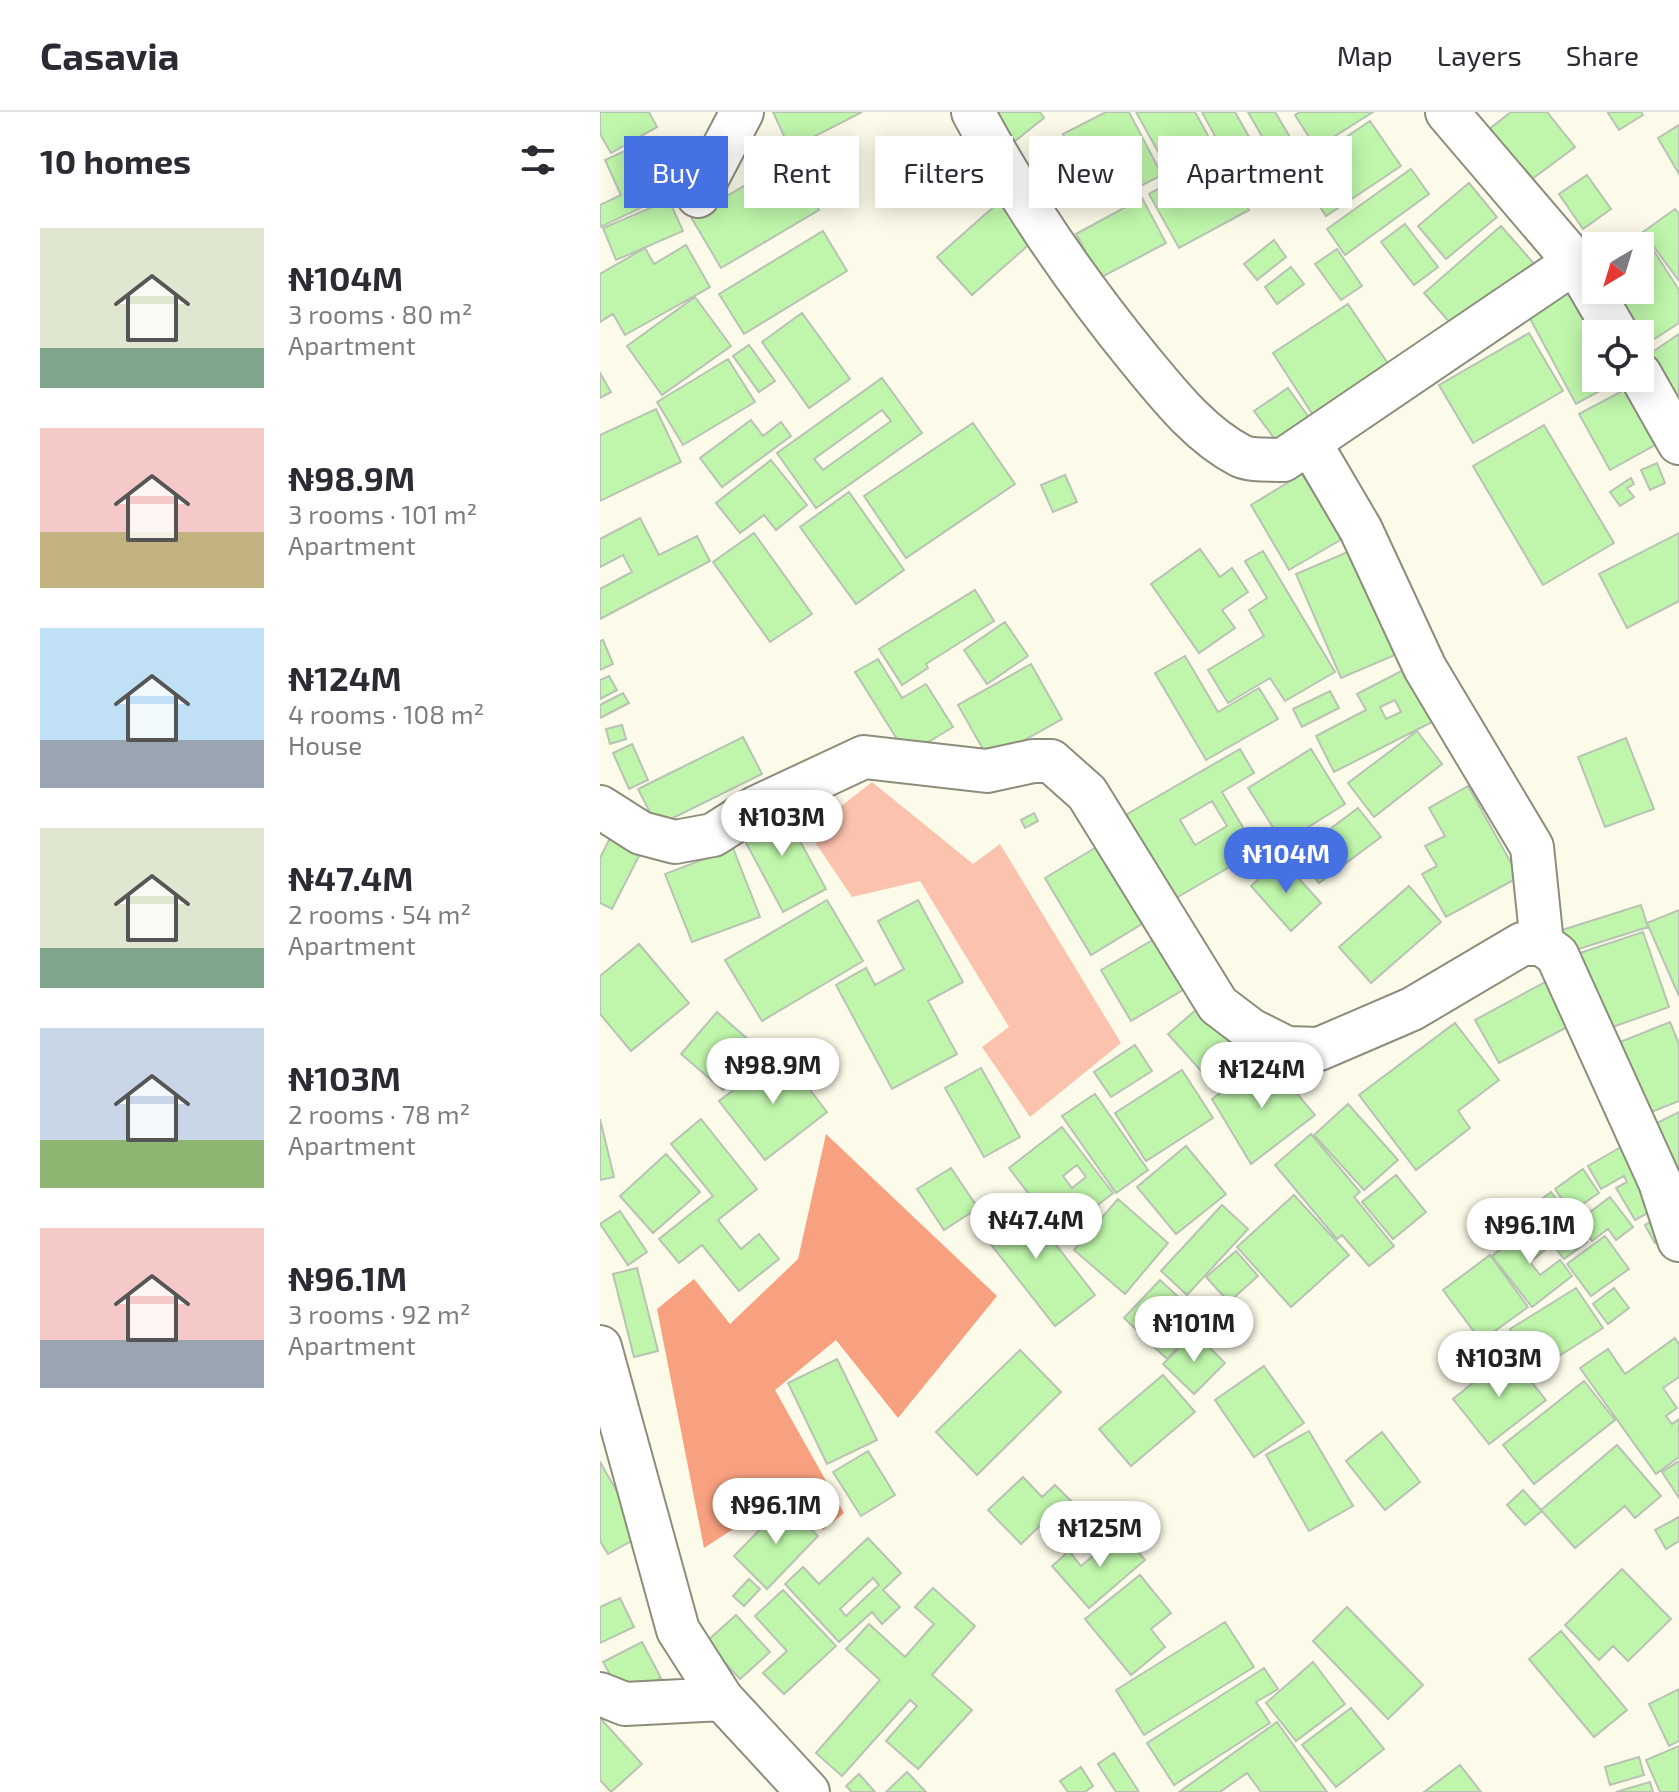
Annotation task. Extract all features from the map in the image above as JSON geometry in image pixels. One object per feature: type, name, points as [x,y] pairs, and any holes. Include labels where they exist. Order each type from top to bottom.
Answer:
[{"type":"street","points":[[728,139],[742,112]]},
{"type":"street","points":[[973,112],[1009,179],[1110,323],[1170,396],[1208,432],[1244,458],[1283,460],[1575,262]]},
{"type":"street","points":[[1447,112],[1575,262],[1609,320]]},
{"type":"street","points":[[1650,392],[1679,443]]},
{"type":"street","points":[[1310,443],[1361,530],[1425,668],[1532,847],[1542,944]]},
{"type":"street","points":[[600,807],[641,833],[675,842],[713,835],[757,807],[864,757],[987,771],[1033,761],[1051,761],[1087,793],[1218,1005],[1251,1030],[1287,1048],[1319,1049],[1412,1009],[1522,944],[1542,944],[1557,955],[1660,1182],[1679,1240]]},
{"type":"street","points":[[600,1347],[607,1397],[678,1630],[722,1699],[808,1792]]},
{"type":"street","points":[[600,1694],[625,1704],[722,1699]]},
{"type":"shaded area","points":[[872,782],[973,864],[1000,844],[1121,1043],[1030,1117],[982,1047],[1009,1027],[920,881],[852,897],[808,832]]},
{"type":"shaded area","points":[[826,1134],[997,1296],[898,1418],[836,1340],[775,1390],[844,1513],[823,1530],[783,1497],[704,1548],[657,1309],[694,1279],[730,1324],[798,1259]]},
{"type":"building","points":[[600,112],[649,112],[657,127],[641,136],[624,136],[624,146],[611,153],[600,134]]},
{"type":"building","points":[[773,112],[862,112],[815,136],[784,136]]},
{"type":"building","points":[[987,112],[1040,112],[1044,118],[1013,143],[1013,136],[999,136]]},
{"type":"building","points":[[1106,112],[1129,112],[1142,136],[1064,136]]},
{"type":"building","points":[[1136,112],[1195,112],[1208,136],[1158,136],[1158,151]]},
{"type":"building","points":[[1202,112],[1235,112],[1249,136],[1215,136]]},
{"type":"building","points":[[1248,112],[1275,112],[1289,136],[1262,136]]},
{"type":"building","points":[[1300,112],[1373,112],[1335,136],[1308,136],[1295,115]]},
{"type":"building","points":[[1511,112],[1547,112],[1575,147],[1528,182],[1488,130]]},
{"type":"building","points":[[1610,112],[1641,112],[1643,115],[1619,130]]},
{"type":"building","points":[[1370,121],[1401,166],[1352,199],[1352,136],[1348,136]]},
{"type":"building","points":[[1679,125],[1679,174],[1658,138]]},
{"type":"building","points":[[1142,137],[1158,167],[1158,177],[1142,185]]},
{"type":"building","points":[[624,151],[624,208],[641,208],[600,227],[600,205],[621,195],[605,160]]},
{"type":"building","points":[[1411,169],[1429,194],[1345,255],[1327,229]]},
{"type":"building","points":[[1587,175],[1611,209],[1583,229],[1559,194]]},
{"type":"building","points":[[1469,183],[1497,217],[1446,259],[1418,226]]},
{"type":"building","points":[[744,186],[744,208],[819,210],[721,268],[691,217],[706,208],[728,208],[728,195]]},
{"type":"building","points":[[1158,189],[1158,208],[1249,210],[1179,248],[1149,194]]},
{"type":"building","points":[[1142,198],[1166,243],[1100,278],[1076,234],[1124,208],[1142,208]]},
{"type":"building","points":[[650,208],[673,208],[683,231],[616,260],[603,228]]},
{"type":"building","points":[[992,208],[1003,208],[1033,241],[972,295],[937,257]]},
{"type":"building","points":[[1321,208],[1338,208],[1326,216]]},
{"type":"building","points":[[1675,209],[1679,214],[1679,281],[1654,247],[1654,232],[1643,232]]},
{"type":"building","points":[[1405,224],[1438,267],[1414,285],[1381,242]]},
{"type":"building","points":[[1501,226],[1536,266],[1459,333],[1424,293]]},
{"type":"building","points":[[823,231],[847,271],[744,334],[719,294]]},
{"type":"building","points":[[1274,240],[1286,257],[1257,280],[1244,264]]},
{"type":"building","points":[[686,245],[710,287],[625,335],[613,314],[600,322],[600,274],[645,248],[654,264]]},
{"type":"building","points":[[1337,249],[1362,286],[1341,300],[1315,264]]},
{"type":"building","points":[[1654,251],[1679,290],[1679,323],[1654,339],[1654,320],[1629,320],[1618,304],[1654,304]]},
{"type":"building","points":[[1291,267],[1304,284],[1277,304],[1265,287]]},
{"type":"building","points":[[1568,292],[1583,320],[1582,392],[1598,392],[1576,404],[1527,313]]},
{"type":"building","points":[[695,297],[731,346],[662,395],[627,346]]},
{"type":"building","points":[[1348,304],[1391,368],[1315,418],[1273,353]]},
{"type":"building","points":[[802,313],[850,379],[809,408],[762,342]]},
{"type":"building","points":[[1529,333],[1563,391],[1473,443],[1439,385]]},
{"type":"building","points":[[1679,334],[1679,401],[1654,364],[1654,351]]},
{"type":"building","points":[[749,345],[775,381],[759,392],[733,356]]},
{"type":"building","points":[[728,359],[755,402],[683,445],[657,402]]},
{"type":"building","points":[[600,373],[611,392],[600,398]]},
{"type":"building","points":[[882,378],[922,433],[816,508],[777,453]],"holes":[[[882,410],[891,421],[823,470],[814,459]]]},
{"type":"building","points":[[1288,388],[1310,419],[1277,442],[1254,411]]},
{"type":"building","points":[[1625,392],[1655,445],[1610,470],[1579,414]]},
{"type":"building","points":[[656,409],[681,462],[600,501],[600,435]]},
{"type":"building","points":[[751,420],[763,436],[781,422],[791,436],[722,487],[700,458]]},
{"type":"building","points":[[973,423],[1015,484],[906,558],[864,496]]},
{"type":"building","points":[[1544,425],[1614,543],[1543,585],[1473,466]]},
{"type":"building","points":[[771,460],[807,505],[776,530],[764,515],[740,533],[716,503]]},
{"type":"building","points":[[1657,463],[1665,483],[1650,490],[1641,470]]},
{"type":"building","points":[[1302,474],[1342,539],[1289,570],[1251,505]]},
{"type":"building","points":[[1065,475],[1077,502],[1053,512],[1041,485]]},
{"type":"building","points":[[1631,478],[1634,484],[1627,488],[1634,497],[1620,506],[1610,492]]},
{"type":"building","points":[[849,492],[904,570],[856,604],[800,527]]},
{"type":"building","points":[[640,518],[659,555],[697,536],[710,561],[600,619],[600,589],[632,572],[623,555],[600,567],[600,539]]},
{"type":"building","points":[[754,533],[812,614],[770,642],[713,562]]},
{"type":"building","points":[[1679,533],[1679,601],[1627,628],[1599,574]]},
{"type":"building","points":[[1200,549],[1220,577],[1232,568],[1248,592],[1222,610],[1235,628],[1199,653],[1151,584]]},
{"type":"building","points":[[1263,551],[1335,672],[1285,701],[1270,678],[1228,703],[1208,670],[1264,636],[1249,610],[1267,598],[1245,561]]},
{"type":"building","points":[[1350,551],[1395,655],[1341,678],[1296,574]]},
{"type":"building","points":[[975,590],[994,621],[926,664],[928,668],[902,685],[879,649]]},
{"type":"building","points":[[1005,622],[1028,656],[987,684],[964,650]]},
{"type":"building","points":[[603,640],[613,664],[600,670],[600,641]]},
{"type":"building","points":[[1185,656],[1218,712],[1259,688],[1278,719],[1206,760],[1155,673]]},
{"type":"building","points":[[878,659],[902,698],[926,684],[953,727],[907,755],[855,672]]},
{"type":"building","points":[[1031,664],[1062,719],[989,760],[958,705]]},
{"type":"building","points":[[1407,668],[1434,721],[1334,772],[1316,736],[1366,710],[1357,694]],"holes":[[[1395,700],[1401,712],[1386,719],[1380,707]]]},
{"type":"building","points":[[609,676],[617,690],[600,699],[600,680]]},
{"type":"building","points":[[1330,691],[1339,708],[1302,727],[1293,709]]},
{"type":"building","points":[[623,693],[629,703],[600,718],[600,705]]},
{"type":"building","points":[[622,725],[626,739],[610,744],[606,729]]},
{"type":"building","points":[[1417,731],[1442,764],[1374,817],[1348,783]]},
{"type":"building","points":[[743,737],[762,774],[657,826],[638,789]]},
{"type":"building","points":[[1626,738],[1654,809],[1605,827],[1578,757]]},
{"type":"building","points":[[632,744],[648,780],[629,789],[613,753]]},
{"type":"building","points":[[1240,749],[1254,773],[1222,792],[1257,851],[1171,901],[1122,817]],"holes":[[[1212,801],[1227,826],[1195,845],[1180,820]]]},
{"type":"building","points":[[1311,749],[1345,804],[1283,843],[1248,788]]},
{"type":"building","points":[[1468,786],[1519,877],[1446,917],[1422,874],[1437,866],[1425,846],[1445,836],[1429,808]]},
{"type":"building","points":[[780,804],[826,889],[783,912],[737,826]]},
{"type":"building","points":[[1358,808],[1381,837],[1319,883],[1297,854]]},
{"type":"building","points":[[1034,813],[1038,821],[1025,828],[1021,820]]},
{"type":"building","points":[[611,836],[641,852],[612,909],[600,903],[600,858]]},
{"type":"building","points":[[1108,840],[1155,916],[1091,955],[1045,878]]},
{"type":"building","points":[[733,848],[760,917],[692,942],[665,874]]},
{"type":"building","points":[[1281,859],[1321,903],[1291,931],[1251,886]]},
{"type":"building","points":[[1409,886],[1441,922],[1371,983],[1339,947]]},
{"type":"building","points":[[827,900],[863,961],[762,1021],[725,960]]},
{"type":"building","points":[[918,900],[963,982],[928,1001],[957,1054],[892,1089],[836,985],[866,968],[875,985],[904,969],[878,921]]},
{"type":"building","points":[[1641,905],[1648,927],[1566,953],[1559,931]]},
{"type":"building","points":[[1679,910],[1679,996],[1647,923]]},
{"type":"building","points":[[1643,932],[1669,1007],[1607,1029],[1580,953]]},
{"type":"building","points":[[1163,934],[1193,984],[1131,1021],[1101,970]]},
{"type":"building","points":[[639,944],[689,1003],[631,1051],[600,1014],[600,976]]},
{"type":"building","points":[[1547,981],[1571,1025],[1499,1063],[1475,1020]]},
{"type":"building","points":[[1211,997],[1253,1045],[1211,1082],[1168,1034]]},
{"type":"building","points":[[717,1012],[759,1049],[723,1090],[681,1054]]},
{"type":"building","points":[[1670,1022],[1679,1044],[1679,1101],[1644,1115],[1615,1044]]},
{"type":"building","points":[[1455,1023],[1499,1080],[1458,1111],[1470,1128],[1416,1170],[1359,1095]]},
{"type":"building","points":[[1135,1045],[1152,1071],[1111,1097],[1094,1072]]},
{"type":"building","points":[[782,1053],[827,1112],[765,1160],[719,1101]]},
{"type":"building","points":[[1268,1059],[1315,1115],[1251,1164],[1212,1099]]},
{"type":"building","points":[[981,1068],[1020,1137],[984,1157],[945,1088]]},
{"type":"building","points":[[1182,1070],[1213,1118],[1146,1161],[1115,1113]]},
{"type":"building","points":[[1095,1094],[1148,1170],[1116,1193],[1062,1116]]},
{"type":"building","points":[[1348,1104],[1398,1160],[1364,1190],[1314,1135]]},
{"type":"building","points":[[1679,1112],[1679,1179],[1653,1125]]},
{"type":"building","points":[[600,1119],[614,1177],[600,1180]]},
{"type":"building","points":[[701,1119],[757,1189],[718,1220],[741,1249],[759,1234],[779,1259],[739,1291],[702,1245],[679,1263],[659,1239],[713,1196],[671,1144]]},
{"type":"building","points":[[1062,1127],[1113,1193],[1060,1235],[1009,1168]],"holes":[[[1077,1165],[1086,1177],[1072,1188],[1063,1176]]]},
{"type":"building","points":[[1311,1134],[1360,1192],[1354,1197],[1394,1246],[1369,1266],[1342,1235],[1337,1239],[1275,1165]]},
{"type":"building","points":[[1626,1144],[1661,1206],[1635,1220],[1616,1188],[1627,1182],[1624,1176],[1601,1189],[1588,1166]]},
{"type":"building","points":[[1186,1146],[1226,1194],[1176,1234],[1137,1187]]},
{"type":"building","points":[[666,1154],[700,1192],[653,1233],[620,1196]]},
{"type":"building","points":[[951,1168],[978,1208],[944,1230],[917,1189]]},
{"type":"building","points":[[1583,1169],[1599,1193],[1571,1212],[1555,1189]]},
{"type":"building","points":[[1396,1175],[1426,1212],[1393,1239],[1362,1202]]},
{"type":"building","points":[[1551,1192],[1568,1214],[1551,1227],[1534,1205]]},
{"type":"building","points":[[1294,1195],[1349,1255],[1291,1307],[1237,1247]]},
{"type":"building","points":[[1018,1196],[1095,1295],[1055,1326],[978,1228]]},
{"type":"building","points":[[1610,1197],[1633,1227],[1616,1240],[1608,1229],[1592,1241],[1577,1222]]},
{"type":"building","points":[[1118,1199],[1168,1243],[1125,1294],[1074,1250]]},
{"type":"building","points":[[1222,1205],[1248,1229],[1187,1295],[1161,1271]]},
{"type":"building","points":[[620,1211],[647,1252],[628,1265],[600,1224]]},
{"type":"building","points":[[1662,1215],[1672,1232],[1655,1243],[1645,1225]]},
{"type":"building","points":[[1570,1218],[1587,1242],[1564,1259],[1546,1236]]},
{"type":"building","points":[[1532,1224],[1550,1246],[1530,1262],[1540,1275],[1560,1260],[1572,1276],[1532,1307],[1492,1256]]},
{"type":"building","points":[[1605,1236],[1629,1269],[1591,1296],[1567,1264]]},
{"type":"building","points":[[1236,1251],[1258,1276],[1229,1302],[1206,1277]]},
{"type":"building","points":[[1490,1255],[1528,1307],[1481,1341],[1443,1290]]},
{"type":"building","points":[[637,1268],[658,1351],[634,1357],[613,1274]]},
{"type":"building","points":[[1160,1280],[1203,1320],[1167,1359],[1124,1318]]},
{"type":"building","points":[[1576,1288],[1603,1328],[1537,1370],[1510,1329]]},
{"type":"building","points":[[1614,1288],[1629,1308],[1608,1324],[1593,1304]]},
{"type":"building","points":[[1195,1333],[1225,1363],[1194,1394],[1163,1364]]},
{"type":"building","points":[[1675,1338],[1679,1344],[1679,1377],[1663,1388],[1677,1408],[1666,1416],[1672,1424],[1679,1419],[1679,1457],[1656,1474],[1580,1368],[1608,1349],[1625,1374]]},
{"type":"building","points":[[1020,1350],[1061,1392],[977,1475],[936,1432]]},
{"type":"building","points":[[1509,1354],[1546,1400],[1489,1444],[1453,1399]]},
{"type":"building","points":[[837,1359],[877,1440],[827,1464],[788,1383]]},
{"type":"building","points":[[1264,1366],[1304,1423],[1254,1457],[1215,1400]]},
{"type":"building","points":[[1163,1375],[1195,1412],[1131,1466],[1099,1429]]},
{"type":"building","points":[[1584,1381],[1615,1420],[1534,1484],[1503,1445]]},
{"type":"building","points":[[1309,1431],[1353,1506],[1309,1531],[1266,1455]]},
{"type":"building","points":[[1382,1432],[1420,1482],[1385,1510],[1346,1461]]},
{"type":"building","points":[[1617,1445],[1661,1496],[1635,1518],[1625,1506],[1575,1548],[1541,1510]]},
{"type":"building","points":[[868,1451],[895,1495],[861,1516],[833,1472]]},
{"type":"building","points":[[1679,1461],[1679,1498],[1662,1472]]},
{"type":"building","points":[[600,1462],[642,1535],[608,1554],[600,1541]]},
{"type":"building","points":[[1023,1477],[1042,1497],[1055,1485],[1087,1517],[1062,1540],[1044,1522],[1021,1544],[988,1510]]},
{"type":"building","points":[[1523,1490],[1542,1511],[1525,1525],[1507,1505]]},
{"type":"building","points":[[785,1504],[818,1536],[767,1589],[734,1556]]},
{"type":"building","points":[[1679,1517],[1679,1541],[1666,1549],[1655,1530]]},
{"type":"building","points":[[1121,1532],[1145,1560],[1089,1608],[1052,1566],[1069,1551],[1081,1566]]},
{"type":"building","points":[[868,1538],[901,1573],[883,1590],[900,1607],[882,1624],[872,1612],[839,1642],[785,1584],[803,1567],[819,1584]],"holes":[[[873,1578],[879,1585],[846,1616],[840,1609]]]},
{"type":"building","points":[[1622,1569],[1671,1619],[1628,1661],[1613,1646],[1599,1660],[1565,1625]]},
{"type":"building","points":[[1140,1575],[1171,1613],[1151,1629],[1165,1647],[1131,1675],[1085,1619]]},
{"type":"building","points":[[749,1579],[760,1589],[744,1606],[733,1596]]},
{"type":"building","points":[[933,1588],[975,1626],[932,1675],[972,1710],[918,1769],[886,1741],[917,1706],[910,1700],[842,1776],[816,1753],[880,1680],[846,1649],[869,1624],[905,1657],[934,1624],[915,1607]]},
{"type":"building","points":[[783,1590],[836,1646],[784,1694],[763,1673],[787,1651],[755,1616]]},
{"type":"building","points":[[620,1598],[634,1627],[600,1643],[600,1607]]},
{"type":"building","points":[[1347,1607],[1423,1685],[1388,1719],[1313,1641]]},
{"type":"building","points":[[736,1615],[770,1652],[740,1679],[706,1642]]},
{"type":"building","points":[[1225,1622],[1254,1667],[1144,1735],[1116,1690]]},
{"type":"building","points":[[1561,1631],[1627,1710],[1594,1737],[1529,1659]]},
{"type":"building","points":[[642,1642],[661,1678],[623,1698],[603,1662]]},
{"type":"building","points":[[1313,1662],[1345,1704],[1296,1741],[1266,1703]]},
{"type":"building","points":[[1264,1668],[1278,1689],[1256,1702],[1270,1723],[1174,1785],[1147,1743]]},
{"type":"building","points":[[1679,1689],[1679,1741],[1669,1746],[1649,1704]]},
{"type":"building","points":[[1351,1708],[1384,1749],[1336,1787],[1302,1745]]},
{"type":"building","points":[[600,1718],[642,1764],[611,1792],[600,1780]]},
{"type":"building","points":[[1277,1722],[1327,1792],[1261,1792],[1247,1773],[1220,1792],[1179,1792]]},
{"type":"building","points":[[1679,1746],[1679,1792],[1660,1792],[1646,1760]]},
{"type":"building","points":[[1114,1753],[1139,1792],[1116,1792],[1098,1764]]},
{"type":"building","points":[[1639,1757],[1644,1775],[1610,1785],[1605,1767]]},
{"type":"building","points":[[1460,1765],[1481,1792],[1424,1792]]},
{"type":"building","points":[[1081,1767],[1093,1786],[1085,1792],[1068,1792],[1060,1781]]},
{"type":"building","points":[[907,1772],[926,1792],[886,1792]]},
{"type":"building","points":[[859,1774],[875,1792],[852,1792],[846,1786]]},
{"type":"building","points":[[1650,1782],[1653,1792],[1616,1792]]}]
